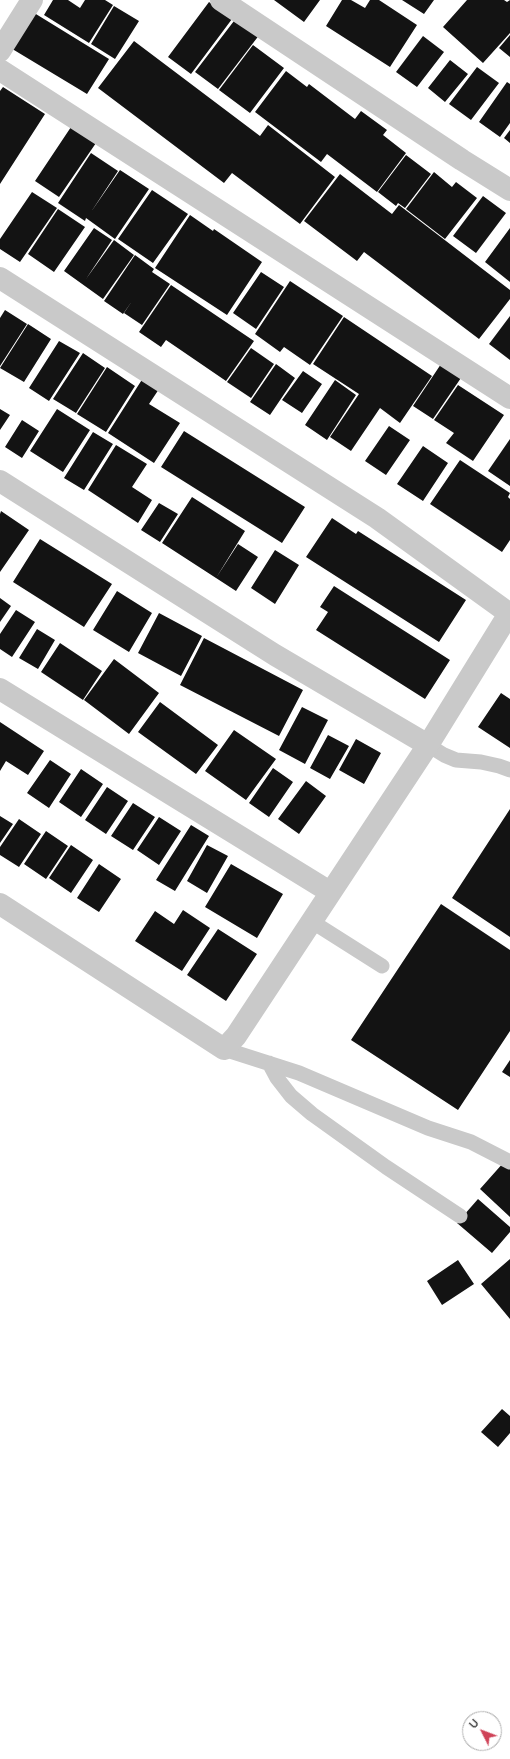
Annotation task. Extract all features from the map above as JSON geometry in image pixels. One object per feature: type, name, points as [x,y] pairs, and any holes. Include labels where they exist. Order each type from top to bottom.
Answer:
[{"type":"street","points":[[0,51],[32,0]]},
{"type":"street","points":[[221,0],[462,160],[510,190]]},
{"type":"street","points":[[0,70],[510,398]]},
{"type":"street","points":[[0,278],[377,518],[510,613],[428,746],[236,1036],[224,1049],[0,904]]},
{"type":"street","points":[[0,481],[275,656],[428,746]]},
{"type":"street","points":[[0,689],[330,892]]},
{"type":"lane","points":[[428,746],[456,760],[481,762],[510,770]]},
{"type":"lane","points":[[311,921],[382,966]]},
{"type":"lane","points":[[224,1049],[299,1073],[428,1128],[471,1142],[510,1162]]},
{"type":"lane","points":[[269,1063],[277,1078],[291,1096],[312,1114],[386,1168],[460,1216]]},
{"type":"building","points":[[53,0],[68,0],[80,8],[85,0],[105,0],[113,5],[89,43],[44,15]]},
{"type":"building","points":[[274,0],[320,0],[304,22]]},
{"type":"building","points":[[342,0],[351,0],[365,8],[370,0],[379,0],[417,25],[390,67],[326,26]]},
{"type":"building","points":[[402,0],[434,0],[424,14]]},
{"type":"building","points":[[467,0],[504,0],[507,2],[510,0],[510,33],[483,63],[443,27]]},
{"type":"building","points":[[209,2],[232,19],[191,74],[168,57]]},
{"type":"building","points":[[114,6],[139,21],[115,59],[91,44]]},
{"type":"building","points":[[31,11],[109,59],[87,94],[9,47]]},
{"type":"building","points":[[237,17],[260,34],[218,89],[195,72]]},
{"type":"building","points":[[510,35],[510,57],[499,48]]},
{"type":"building","points":[[423,36],[444,52],[417,87],[396,72]]},
{"type":"building","points":[[134,41],[260,136],[268,125],[335,177],[300,224],[232,173],[224,183],[98,88]]},
{"type":"building","points":[[253,45],[284,68],[250,113],[219,90]]},
{"type":"building","points":[[450,60],[468,74],[445,102],[428,88]]},
{"type":"building","points":[[477,67],[499,83],[471,120],[449,104]]},
{"type":"building","points":[[286,71],[307,87],[309,84],[355,119],[361,111],[387,130],[383,135],[406,153],[377,192],[327,154],[321,162],[255,112]]},
{"type":"building","points":[[507,82],[510,84],[510,123],[500,137],[479,122]]},
{"type":"building","points":[[3,87],[45,114],[0,184],[0,91]]},
{"type":"building","points":[[71,127],[96,143],[59,197],[35,181]]},
{"type":"building","points":[[510,130],[510,143],[504,138]]},
{"type":"building","points":[[91,153],[118,171],[91,212],[120,170],[149,189],[115,239],[86,218],[85,221],[58,203]]},
{"type":"building","points":[[406,155],[431,174],[405,208],[398,203],[396,206],[378,192]]},
{"type":"building","points":[[434,172],[452,187],[456,182],[477,198],[445,239],[406,209]]},
{"type":"building","points":[[340,174],[392,214],[399,205],[510,290],[510,299],[479,339],[364,252],[357,261],[304,221]]},
{"type":"building","points":[[152,190],[188,214],[153,263],[118,239]]},
{"type":"building","points":[[32,192],[57,208],[20,262],[0,249],[0,239]]},
{"type":"building","points":[[483,196],[506,213],[476,253],[453,236]]},
{"type":"building","points":[[58,209],[85,227],[54,272],[28,254]]},
{"type":"building","points":[[190,215],[213,231],[214,229],[262,262],[227,315],[155,268]]},
{"type":"building","points":[[94,228],[112,240],[86,279],[114,240],[134,255],[103,299],[64,271]]},
{"type":"building","points":[[510,228],[510,282],[485,262]]},
{"type":"building","points":[[135,255],[154,269],[152,272],[170,284],[142,325],[124,313],[132,301],[123,314],[104,301]]},
{"type":"building","points":[[261,272],[284,287],[256,329],[233,313]]},
{"type":"building","points":[[290,281],[343,316],[310,365],[284,347],[280,352],[255,334]]},
{"type":"building","points":[[171,285],[254,341],[226,381],[166,340],[161,347],[139,332]]},
{"type":"building","points":[[5,310],[27,324],[0,366],[0,318]]},
{"type":"building","points":[[510,316],[510,360],[489,344]]},
{"type":"building","points":[[344,317],[432,376],[400,423],[380,408],[351,451],[330,437],[359,394],[313,364]]},
{"type":"building","points":[[28,324],[51,339],[24,382],[0,368]]},
{"type":"building","points":[[59,341],[80,353],[49,401],[29,388]]},
{"type":"building","points":[[251,348],[274,364],[251,398],[227,382]]},
{"type":"building","points":[[83,353],[105,368],[76,413],[53,399]]},
{"type":"building","points":[[445,358],[465,372],[433,419],[413,406]]},
{"type":"building","points":[[276,364],[295,378],[270,415],[250,402]]},
{"type":"building","points":[[107,367],[135,386],[106,432],[77,414]]},
{"type":"building","points":[[303,371],[322,384],[302,413],[282,400]]},
{"type":"building","points":[[143,378],[159,389],[149,404],[180,423],[154,463],[108,433]]},
{"type":"building","points":[[335,380],[356,395],[327,440],[305,425]]},
{"type":"building","points":[[458,385],[504,415],[473,461],[446,443],[454,433],[434,420]]},
{"type":"building","points":[[0,409],[10,415],[0,430]]},
{"type":"building","points":[[57,409],[90,430],[63,472],[30,451]]},
{"type":"building","points":[[22,420],[39,431],[22,458],[5,447]]},
{"type":"building","points":[[389,426],[410,440],[386,475],[365,461]]},
{"type":"building","points":[[184,431],[305,507],[282,543],[161,467]]},
{"type":"building","points":[[93,432],[113,444],[84,490],[64,478]]},
{"type":"building","points":[[510,439],[510,486],[488,471]]},
{"type":"building","points":[[116,445],[147,464],[132,487],[152,500],[138,523],[88,490]]},
{"type":"building","points":[[423,446],[448,463],[423,501],[397,484]]},
{"type":"building","points":[[460,460],[510,493],[508,497],[510,499],[510,540],[502,552],[430,504]]},
{"type":"building","points":[[192,497],[245,531],[216,578],[162,543]]},
{"type":"building","points":[[159,503],[178,514],[160,542],[141,530]]},
{"type":"building","points":[[1,511],[29,530],[0,572],[0,514]]},
{"type":"building","points":[[332,518],[356,534],[358,531],[466,600],[439,642],[306,557]]},
{"type":"building","points":[[40,539],[112,584],[84,627],[13,582]]},
{"type":"building","points":[[238,544],[258,557],[236,591],[216,578]]},
{"type":"building","points":[[275,550],[299,565],[275,604],[251,588]]},
{"type":"building","points":[[334,586],[450,660],[425,699],[316,630],[328,612],[320,607]]},
{"type":"building","points":[[117,591],[152,613],[129,652],[93,630]]},
{"type":"building","points":[[0,598],[11,606],[0,622]]},
{"type":"building","points":[[16,610],[35,622],[12,657],[0,649],[0,634]]},
{"type":"building","points":[[159,613],[202,636],[181,676],[138,653]]},
{"type":"building","points":[[37,629],[55,640],[38,669],[19,658]]},
{"type":"building","points":[[204,638],[303,690],[279,736],[180,685]]},
{"type":"building","points":[[60,643],[102,671],[83,700],[41,672]]},
{"type":"building","points":[[114,659],[159,693],[129,734],[84,700]]},
{"type":"building","points":[[501,693],[510,699],[510,748],[478,727]]},
{"type":"building","points":[[160,702],[218,745],[196,774],[138,732]]},
{"type":"building","points":[[302,707],[328,720],[305,764],[279,750]]},
{"type":"building","points":[[0,722],[44,751],[28,775],[6,761],[0,771]]},
{"type":"building","points":[[234,730],[276,759],[246,800],[205,771]]},
{"type":"building","points":[[328,735],[349,746],[330,779],[310,768]]},
{"type":"building","points":[[356,739],[381,753],[364,784],[339,770]]},
{"type":"building","points":[[50,760],[71,774],[49,808],[27,793]]},
{"type":"building","points":[[273,768],[293,782],[269,817],[249,803]]},
{"type":"building","points":[[81,769],[103,784],[81,817],[59,802]]},
{"type":"building","points":[[306,781],[326,796],[299,834],[278,819]]},
{"type":"building","points":[[107,787],[128,801],[106,834],[85,820]]},
{"type":"building","points":[[133,803],[155,817],[133,850],[111,836]]},
{"type":"building","points":[[510,809],[510,937],[452,898]]},
{"type":"building","points":[[0,816],[13,824],[0,843]]},
{"type":"building","points":[[159,817],[181,831],[159,865],[137,850]]},
{"type":"building","points":[[19,819],[41,834],[19,867],[0,855],[0,847]]},
{"type":"building","points":[[191,825],[209,836],[175,891],[156,880]]},
{"type":"building","points":[[46,831],[68,846],[46,879],[24,864]]},
{"type":"building","points":[[71,845],[93,860],[71,893],[49,878]]},
{"type":"building","points":[[207,845],[228,856],[207,893],[187,881]]},
{"type":"building","points":[[99,864],[121,879],[99,912],[77,898]]},
{"type":"building","points":[[231,864],[283,894],[257,938],[205,907]]},
{"type":"building","points":[[441,904],[510,950],[510,1031],[458,1110],[351,1040]]},
{"type":"building","points":[[183,910],[210,928],[182,971],[135,941],[155,911],[174,924]]},
{"type":"building","points":[[218,929],[257,954],[226,1001],[187,975]]},
{"type":"building","points":[[510,1060],[510,1077],[502,1072]]},
{"type":"building","points":[[504,1162],[510,1168],[510,1217],[480,1189]]},
{"type":"building","points":[[478,1199],[510,1227],[510,1232],[492,1253],[457,1223]]},
{"type":"building","points":[[510,1259],[510,1319],[481,1284]]},
{"type":"building","points":[[458,1260],[474,1284],[442,1305],[427,1281]]},
{"type":"building","points":[[502,1409],[510,1416],[510,1433],[498,1447],[481,1432]]}]
